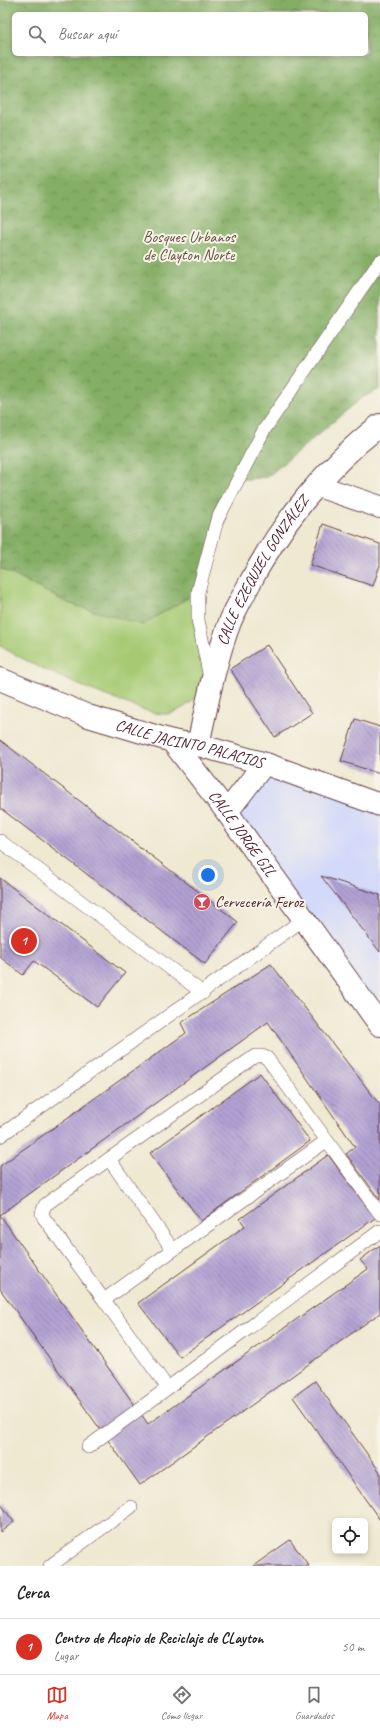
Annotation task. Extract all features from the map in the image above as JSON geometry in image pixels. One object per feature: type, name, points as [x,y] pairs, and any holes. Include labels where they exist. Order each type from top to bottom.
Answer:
[{"type":"street","name":"CALLE EZEQUIEL GONZÁLEZ","points":[[198,745],[212,683],[231,621],[258,568],[292,516],[341,460],[380,426]]},
{"type":"street","points":[[318,486],[380,507]]},
{"type":"street","name":"CALLE JACINTO PALACIOS","points":[[0,678],[88,716],[172,741],[198,745],[264,764],[380,805]]},
{"type":"street","name":"CALLE JORGE GIL","points":[[172,741],[227,812],[380,1025]]},
{"type":"street","points":[[227,812],[264,764]]},
{"type":"lane","points":[[212,683],[198,620],[198,592],[217,520],[264,430],[380,261]]},
{"type":"lane","points":[[0,841],[203,993]]},
{"type":"lane","points":[[1,1135],[203,993],[304,919]]},
{"type":"lane","points":[[167,1387],[44,1218],[42,1213],[45,1205],[255,1056],[262,1056],[267,1058],[380,1214]]},
{"type":"lane","points":[[104,1300],[326,1141]]},
{"type":"lane","points":[[109,1160],[173,1250]]},
{"type":"lane","points":[[88,1447],[167,1387],[380,1231]]},
{"type":"lane","points":[[50,1566],[131,1507]]},
{"type":"shaded area","points":[[264,764],[380,808],[380,1025],[227,812]]},
{"type":"green space","name":"Bosques Urbanos de Clayton Norte","points":[[0,0],[380,0],[380,389],[363,397],[267,477],[239,480],[217,520],[198,592],[142,625],[70,604],[0,568]]},
{"type":"green space","points":[[0,568],[70,604],[198,592],[212,683],[180,710],[162,714],[147,711],[79,685],[15,655],[0,646]]},
{"type":"building","points":[[323,524],[380,544],[380,565],[373,586],[310,565]]},
{"type":"building","points":[[267,645],[312,713],[275,737],[230,669]]},
{"type":"building","points":[[355,719],[380,727],[380,774],[341,761]]},
{"type":"building","points":[[0,740],[238,922],[205,964],[0,808]]},
{"type":"building","points":[[321,876],[380,895],[380,952]]},
{"type":"building","points":[[0,878],[125,973],[97,1007],[34,961],[23,975],[0,957]]},
{"type":"building","points":[[271,964],[380,1105],[380,1200],[346,1154],[355,1147],[268,1022],[0,1215],[0,1166],[186,1033],[181,1023]]},
{"type":"building","points":[[260,1073],[310,1141],[201,1221],[150,1153]]},
{"type":"building","points":[[328,1155],[375,1218],[180,1357],[138,1303],[245,1226],[240,1219]]},
{"type":"building","points":[[0,1215],[148,1424],[368,1269],[360,1260],[380,1245],[380,1313],[140,1485],[0,1289]]},
{"type":"building","points":[[315,1381],[380,1472],[380,1520],[293,1397]]},
{"type":"building","points":[[0,1503],[14,1522],[0,1532]]},
{"type":"building","points":[[290,1540],[309,1566],[253,1566]]},
{"type":"place","name":"Cervecería Feroz","points":[[202,902]]},
{"type":"place","name":"Centro de Acopio de Reciclaje de CLayton","points":[[24,941]]}]
